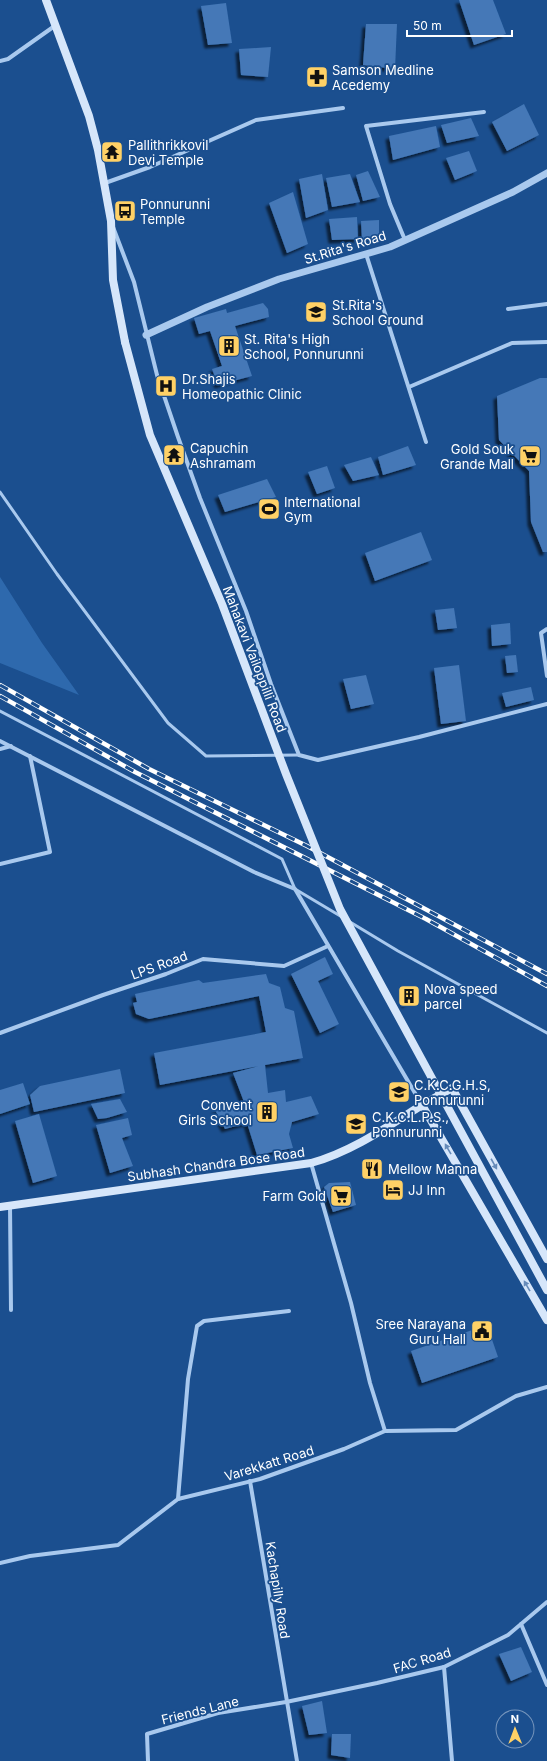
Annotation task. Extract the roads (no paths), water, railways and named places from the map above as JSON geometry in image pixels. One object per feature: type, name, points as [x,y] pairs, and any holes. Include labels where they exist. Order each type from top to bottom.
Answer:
[{"type":"main road","name":"Mahakavi Vailoppilli Road","points":[[46,0],[89,116],[105,183],[111,221],[113,280],[125,342],[150,435],[222,604],[286,774],[340,909],[547,1290]]},
{"type":"main road","name":"Subhash Chandra Bose Road","points":[[0,1206],[311,1163],[332,1157],[389,1126],[452,1088],[547,1259]]},
{"type":"main road","points":[[422,1105],[547,1320]]},
{"type":"street","points":[[0,61],[8,59],[56,25]]},
{"type":"street","points":[[105,183],[150,167],[256,120],[343,108]]},
{"type":"street","points":[[405,240],[390,204],[366,126],[484,112]]},
{"type":"street","name":"St.Rita's Road","points":[[146,335],[207,307],[279,279],[366,254],[405,240],[513,192],[547,173]]},
{"type":"street","points":[[111,221],[134,282],[157,375],[200,498],[246,611],[271,684],[299,754],[318,760],[419,737],[547,704]]},
{"type":"street","points":[[366,254],[426,442]]},
{"type":"street","points":[[508,309],[547,304]]},
{"type":"street","points":[[409,387],[512,343],[547,342]]},
{"type":"street","points":[[547,629],[541,633],[547,676]]},
{"type":"street","points":[[0,741],[254,872],[295,889],[422,1105]]},
{"type":"street","points":[[0,749],[11,746]]},
{"type":"street","points":[[0,864],[50,852],[30,756]]},
{"type":"street","name":"LPS Road","points":[[0,1034],[102,995],[166,974],[203,959],[284,966],[328,946]]},
{"type":"street","points":[[311,1163],[351,1303],[370,1383],[385,1431]]},
{"type":"street","points":[[10,1205],[11,1310]]},
{"type":"street","points":[[178,1498],[188,1379],[197,1326],[204,1321],[289,1311]]},
{"type":"street","name":"Varekkatt Road","points":[[0,1563],[30,1556],[118,1545],[178,1498],[250,1481],[344,1449],[385,1431],[456,1430],[516,1396],[547,1387]]},
{"type":"street","name":"Kachapilly Road","points":[[250,1481],[297,1761]]},
{"type":"street","name":"FAC Road","points":[[286,1702],[444,1667],[508,1635],[547,1602]]},
{"type":"street","points":[[521,1624],[547,1685]]},
{"type":"street","points":[[444,1667],[452,1761]]},
{"type":"street","name":"Friends Lane","points":[[148,1761],[147,1734],[218,1713],[286,1702]]},
{"type":"lane","points":[[0,492],[57,574],[168,723],[206,756],[299,754]]},
{"type":"lane","points":[[0,711],[282,859],[295,889],[398,951],[547,1033]]},
{"type":"railway","points":[[0,685],[149,769],[307,846],[547,974]]},
{"type":"railway","points":[[0,696],[135,772],[426,919],[547,986]]},
{"type":"place","name":"Samson Medline Acedemy","points":[[317,77]]},
{"type":"place","name":"Pallithrikkovil Devi Temple","points":[[112,152]]},
{"type":"place","name":"Ponnurunni Temple","points":[[125,211]]},
{"type":"place","name":"St.Rita's School Ground","points":[[316,312]]},
{"type":"place","name":"St. Rita's High School, Ponnurunni","points":[[229,346]]},
{"type":"place","name":"Dr.Shajis Homeopathic Clinic","points":[[166,386]]},
{"type":"place","name":"Capuchin Ashramam","points":[[174,455]]},
{"type":"place","name":"Gold Souk Grande Mall","points":[[530,456]]},
{"type":"place","name":"International Gym","points":[[269,509]]},
{"type":"place","name":"Nova speed parcel","points":[[409,996]]},
{"type":"place","name":"C.K.C.G.H.S, Ponnurunni","points":[[399,1092]]},
{"type":"place","name":"Convent Girls School","points":[[267,1112]]},
{"type":"place","name":"C.K.C.L.P.S., Ponnurunni","points":[[356,1124]]},
{"type":"place","name":"Mellow Manna","points":[[372,1169]]},
{"type":"place","name":"JJ Inn","points":[[393,1190]]},
{"type":"place","name":"Farm Gold","points":[[341,1196]]},
{"type":"place","name":"Sree Narayana Guru Hall","points":[[482,1331]]}]
